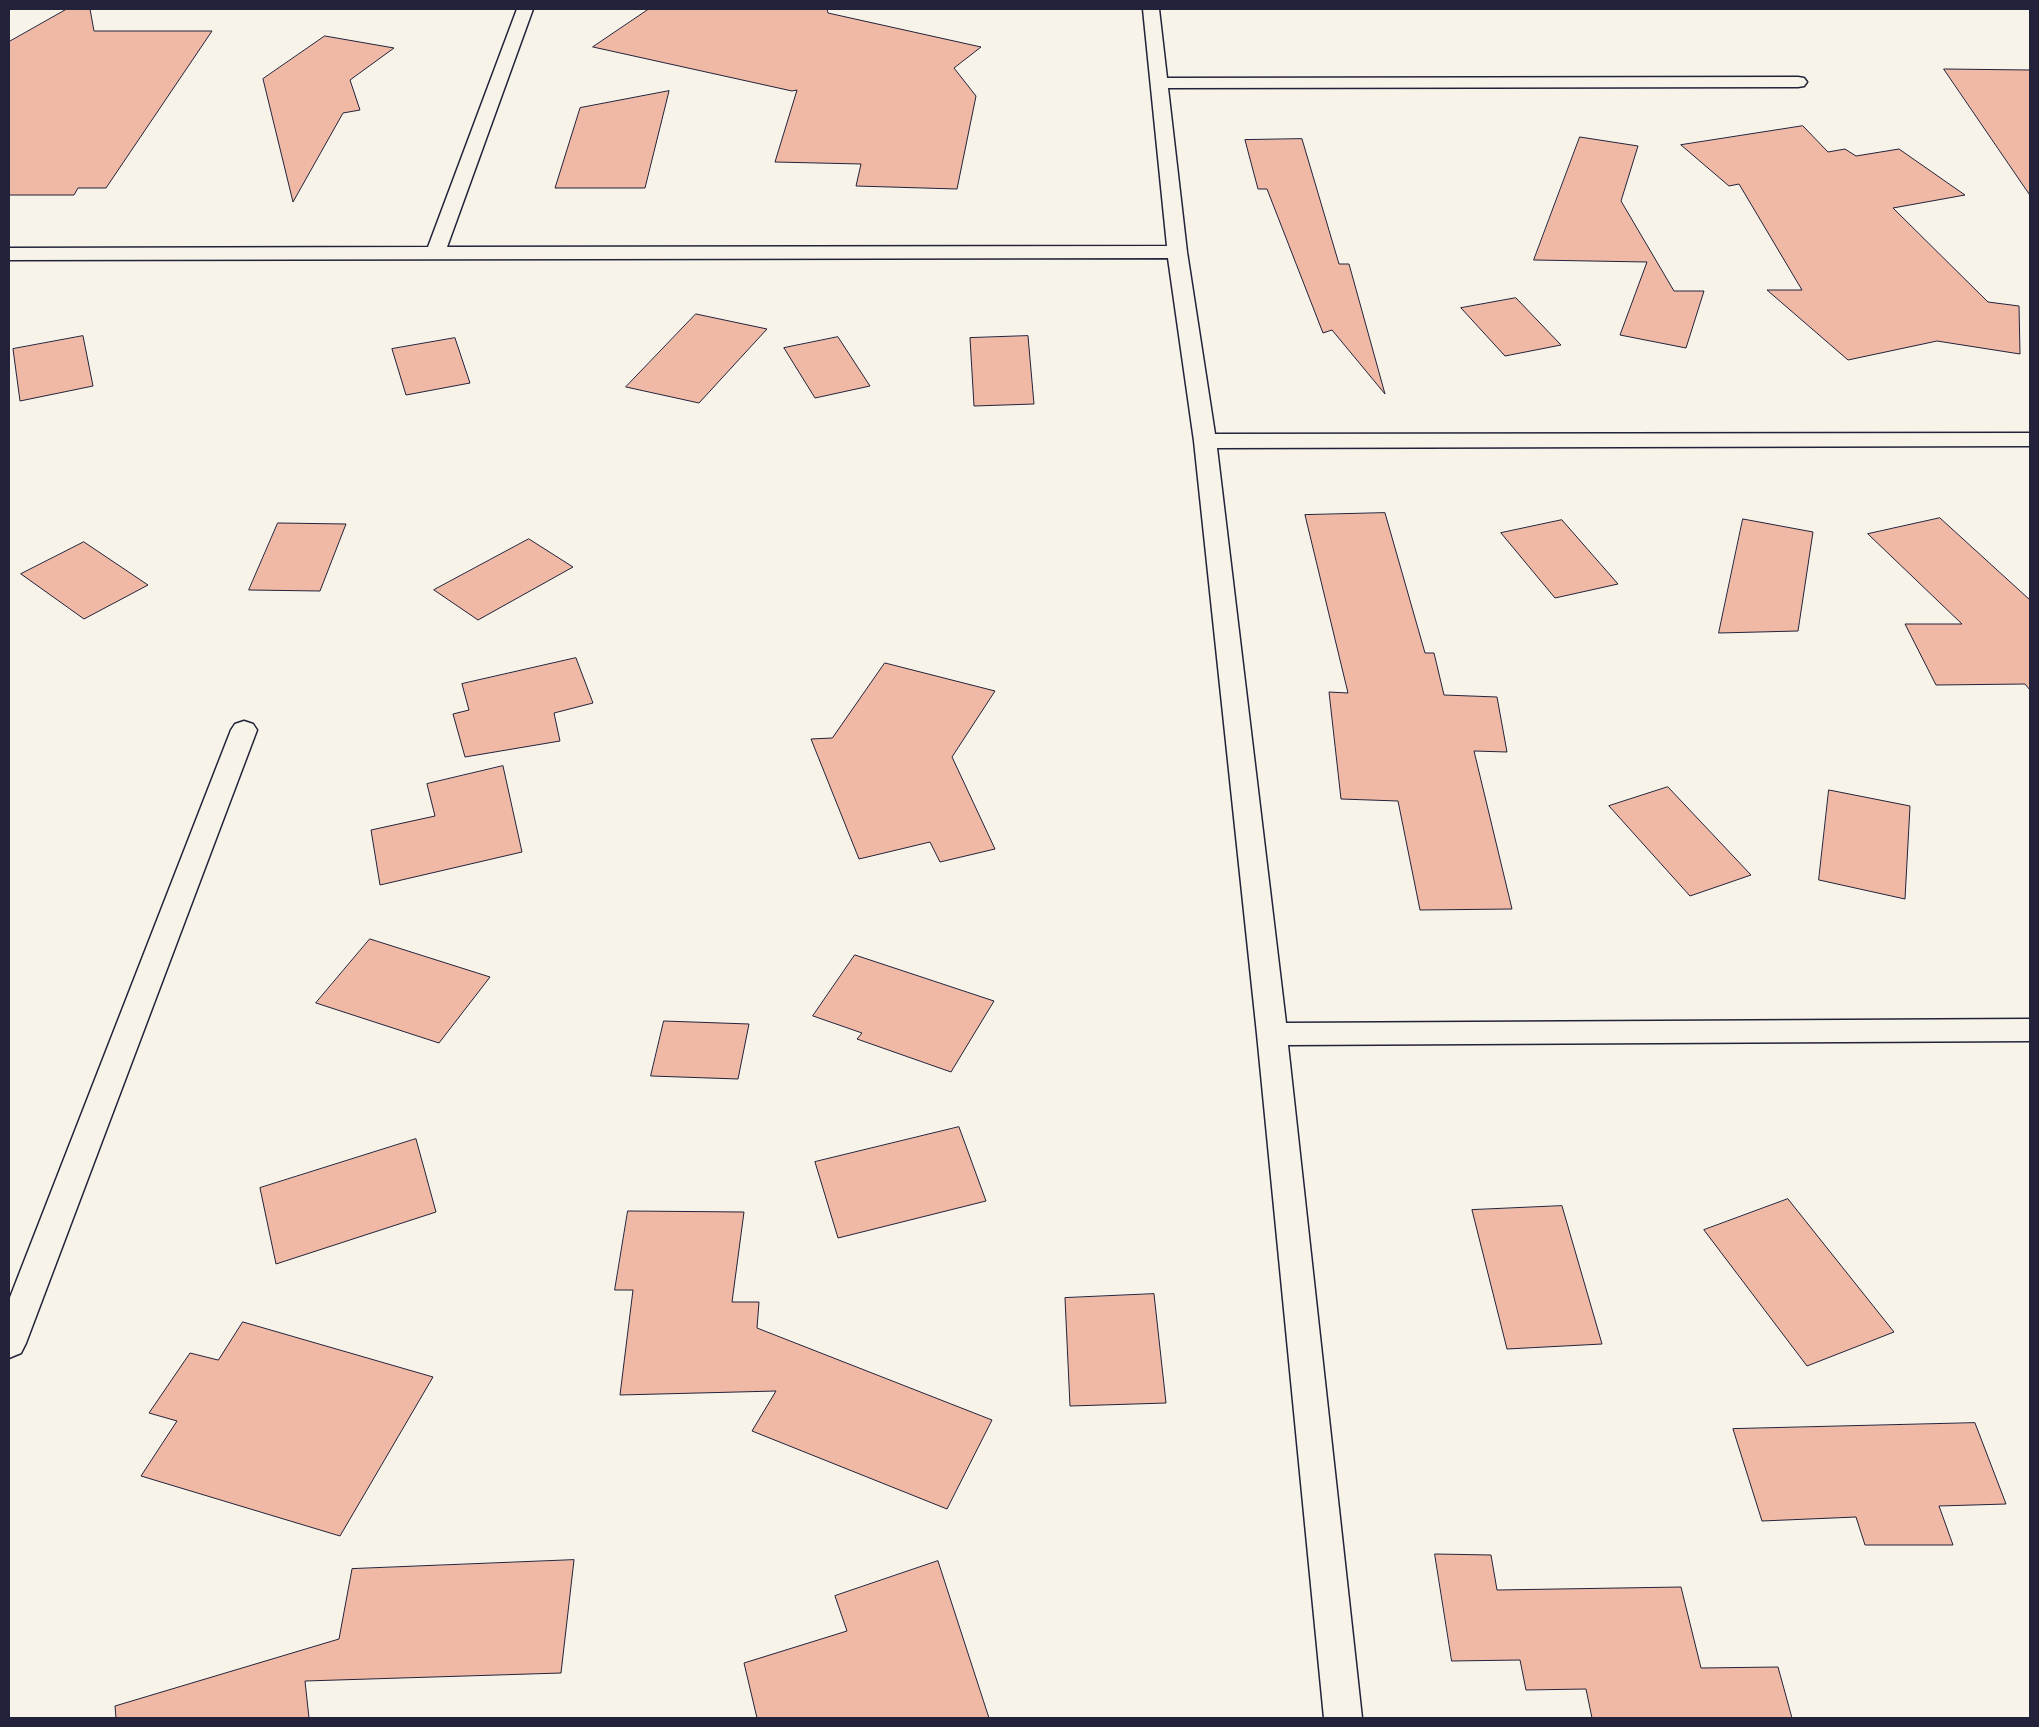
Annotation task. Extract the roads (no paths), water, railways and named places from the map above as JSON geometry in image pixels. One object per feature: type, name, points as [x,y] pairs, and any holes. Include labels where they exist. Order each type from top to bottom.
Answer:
[{"type":"street","points":[[436,252],[525,9]]},
{"type":"street","points":[[1151,9],[1177,252],[1205,440],[1272,1034],[1343,1718]]},
{"type":"street","points":[[1158,83],[1798,82]]},
{"type":"street","points":[[9,254],[1177,252]]},
{"type":"street","points":[[1205,440],[2030,439]]},
{"type":"street","points":[[9,1342],[244,730]]},
{"type":"street","points":[[1272,1034],[2030,1030]]}]
